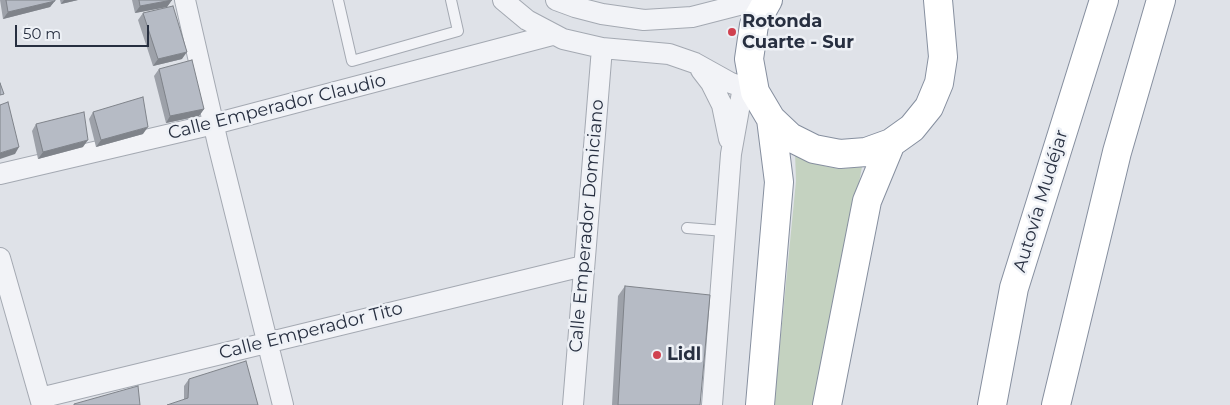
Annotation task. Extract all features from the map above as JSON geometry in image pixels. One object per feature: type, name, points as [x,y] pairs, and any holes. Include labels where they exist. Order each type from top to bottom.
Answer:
[{"type":"highway","points":[[768,0],[754,25],[749,59],[749,84],[771,119],[790,137],[814,149],[840,154],[866,152],[891,143],[912,128],[929,107],[939,83],[943,57],[938,0]]},
{"type":"highway","points":[[924,0],[928,4],[940,32]]},
{"type":"highway","name":"Autovía Mudéjar","points":[[992,405],[1014,288],[1104,0]]},
{"type":"highway","points":[[1056,405],[1117,152],[1161,0]]},
{"type":"highway","points":[[760,405],[779,182],[771,119]]},
{"type":"highway","points":[[827,405],[867,201],[891,143]]},
{"type":"highway","points":[[974,405],[983,372],[1014,288]]},
{"type":"street","points":[[185,0],[283,405]]},
{"type":"street","points":[[503,0],[527,20],[552,35],[583,45],[669,54],[695,64],[712,74],[749,84],[731,154],[712,405]]},
{"type":"street","points":[[556,0],[602,14],[644,20],[692,17],[758,0]]},
{"type":"street","name":"Calle Emperador Claudio","points":[[0,174],[214,124],[552,35]]},
{"type":"street","name":"Calle Emperador Domiciano","points":[[573,405],[602,48]]},
{"type":"street","points":[[695,64],[711,83],[722,105],[731,154]]},
{"type":"street","points":[[0,258],[41,402]]},
{"type":"street","name":"Calle Emperador Tito","points":[[41,402],[267,342],[583,266]]},
{"type":"lane","points":[[338,0],[352,61],[458,32],[451,0]]},
{"type":"lane","points":[[687,228],[725,231]]},
{"type":"green space","points":[[795,152],[803,159],[824,166],[839,169],[862,167],[817,405],[774,405],[796,181]]},
{"type":"building","points":[[6,0],[55,0],[55,1],[8,12]]},
{"type":"building","points":[[139,0],[172,0],[140,6]]},
{"type":"building","points":[[173,6],[187,52],[158,59],[143,13]]},
{"type":"building","points":[[192,60],[204,109],[170,116],[159,69]]},
{"type":"building","points":[[0,83],[4,94],[0,95]]},
{"type":"building","points":[[143,97],[148,127],[101,140],[93,112]]},
{"type":"building","points":[[8,102],[19,147],[0,153],[0,105]]},
{"type":"building","points":[[84,112],[88,140],[43,152],[36,124]]},
{"type":"building","name":"Lidl","points":[[625,286],[710,295],[700,405],[618,405]]},
{"type":"building","points":[[246,361],[258,405],[167,405],[188,398],[189,379]]},
{"type":"building","points":[[138,386],[140,405],[74,405],[74,404]]},
{"type":"place","name":"Rotonda Cuarte - Sur","points":[[732,32]]},
{"type":"place","name":"Lidl","points":[[657,355]]}]
